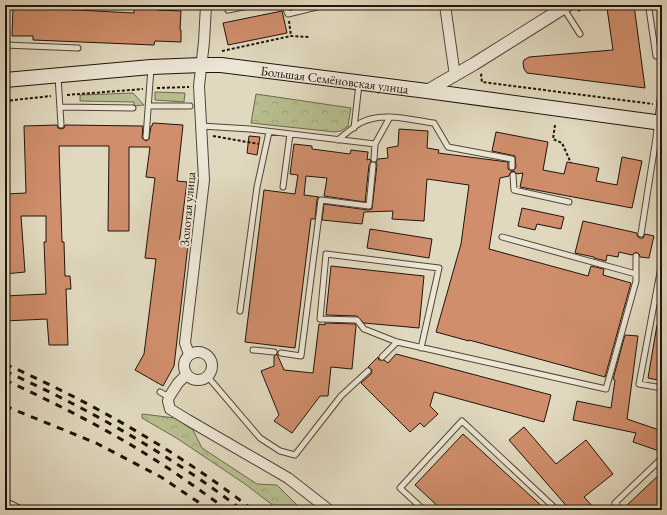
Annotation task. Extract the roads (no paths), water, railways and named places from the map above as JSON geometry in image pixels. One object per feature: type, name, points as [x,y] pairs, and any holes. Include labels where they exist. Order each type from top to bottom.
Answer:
[{"type":"main road","name":"Большая Семёновская улица","points":[[5,80],[202,64],[427,91],[660,123]]},
{"type":"street","name":"Золотая улица","points":[[186,374],[184,364],[189,354],[185,343],[204,180],[199,86],[206,5]]},
{"type":"street","points":[[445,5],[455,76]]},
{"type":"street","points":[[427,91],[455,76],[566,6]]},
{"type":"street","points":[[189,354],[200,351],[209,356],[213,366],[212,372],[200,381],[190,378],[186,374],[178,384],[165,394],[170,409],[288,478],[329,510]]},
{"type":"lane","points":[[228,10],[253,5]]},
{"type":"lane","points":[[284,5],[288,14],[326,5]]},
{"type":"lane","points":[[652,5],[649,9],[656,56]]},
{"type":"lane","points":[[566,6],[580,34]]},
{"type":"lane","points":[[5,45],[78,48]]},
{"type":"lane","points":[[146,137],[151,67]]},
{"type":"lane","points":[[58,75],[61,125]]},
{"type":"lane","points":[[641,234],[660,123],[662,82]]},
{"type":"lane","points":[[354,128],[360,83]]},
{"type":"lane","points":[[149,106],[190,106]]},
{"type":"lane","points":[[60,107],[133,108]]},
{"type":"lane","points":[[281,353],[301,356],[322,200],[369,206],[376,144],[390,117]]},
{"type":"lane","points":[[338,140],[368,119],[390,117],[434,123],[448,147],[512,159],[512,167]]},
{"type":"lane","points":[[201,126],[376,144]]},
{"type":"lane","points":[[240,310],[257,187],[269,132]]},
{"type":"lane","points":[[283,186],[290,134]]},
{"type":"lane","points":[[513,175],[514,190],[569,202]]},
{"type":"lane","points":[[502,237],[636,274]]},
{"type":"lane","points":[[421,348],[439,268],[326,254],[320,319],[357,320],[364,329],[397,342],[421,348],[606,389],[636,281],[636,256]]},
{"type":"lane","points":[[662,262],[639,384],[662,388]]},
{"type":"lane","points":[[382,357],[397,342]]},
{"type":"lane","points":[[253,350],[274,352]]},
{"type":"lane","points":[[208,376],[260,438],[280,451],[295,455],[341,396],[368,371]]},
{"type":"lane","points":[[424,510],[400,488],[462,421],[557,510]]},
{"type":"lane","points":[[622,510],[615,503],[662,458]]},
{"type":"lane","points":[[5,501],[23,510]]},
{"type":"railway","points":[[5,364],[70,395],[134,430],[195,468],[253,510]]},
{"type":"railway","points":[[5,371],[98,417],[157,451],[242,510]]},
{"type":"railway","points":[[5,380],[66,409],[125,441],[171,470],[228,510]]},
{"type":"railway","points":[[5,406],[96,443],[161,477],[210,510]]}]
